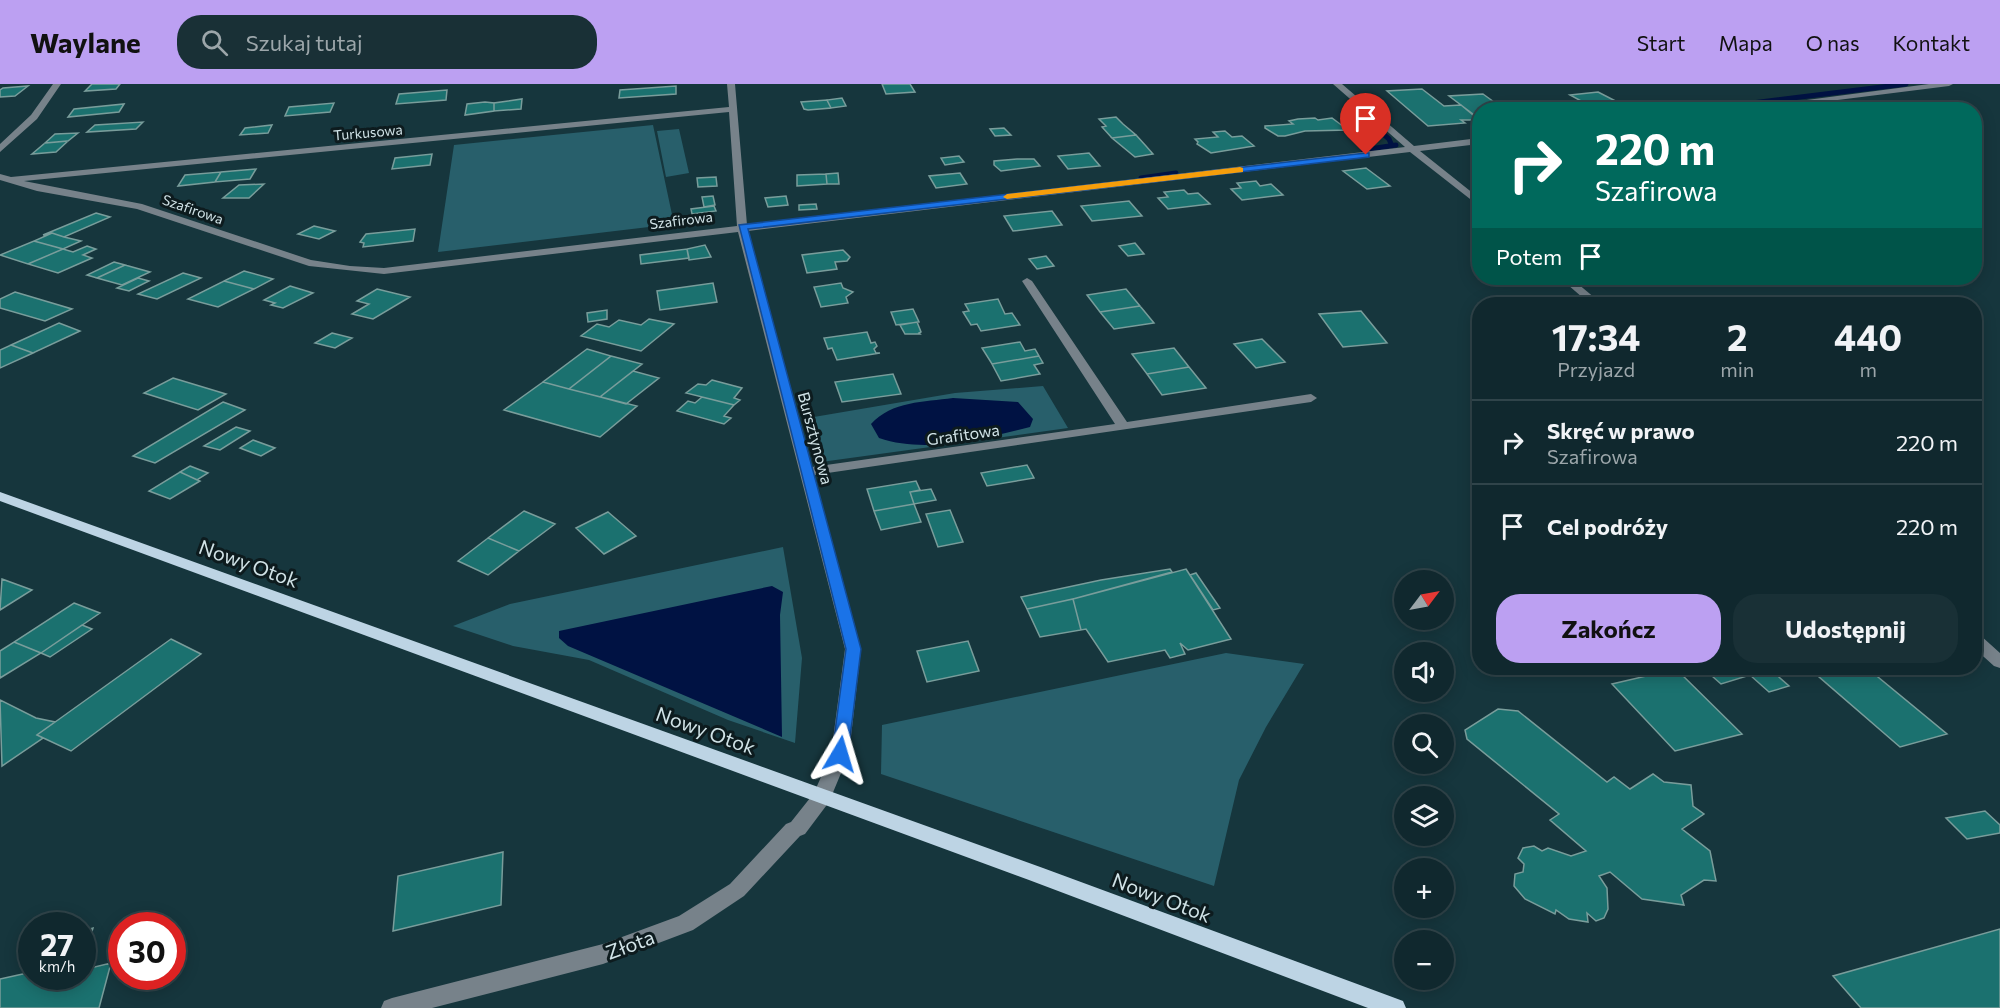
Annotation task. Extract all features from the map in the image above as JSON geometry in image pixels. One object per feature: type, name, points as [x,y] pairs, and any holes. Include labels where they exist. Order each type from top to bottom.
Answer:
[{"type":"main road","name":"Nowy Otok","points":[[0,496],[1036,874],[1382,1006]]},
{"type":"street","points":[[0,149],[34,117],[57,84]]},
{"type":"street","name":"Bursztynowa","points":[[731,84],[731,109],[742,227],[853,649],[840,754],[822,797]]},
{"type":"street","points":[[1337,84],[1472,197]]},
{"type":"street","points":[[1799,102],[1949,84]]},
{"type":"street","name":"Turkusowa","points":[[2,180],[731,109]]},
{"type":"street","name":"Szafirowa","points":[[2,180],[138,206],[309,262],[350,269],[384,271],[1472,142]]},
{"type":"street","points":[[1027,281],[1123,427]]},
{"type":"street","points":[[1573,285],[1588,297]]},
{"type":"street","name":"Grafitowa","points":[[807,472],[1311,398]]},
{"type":"street","points":[[1982,646],[2000,662]]},
{"type":"street","name":"Złota","points":[[392,1008],[603,954],[686,923],[737,890],[793,830],[798,828],[822,797]]},
{"type":"shaded area","points":[[653,125],[674,224],[438,252],[454,145]]},
{"type":"shaded area","points":[[679,129],[689,173],[666,177],[657,131]]},
{"type":"shaded area","points":[[1043,386],[1068,428],[821,462],[802,419],[955,393]]},
{"type":"shaded area","points":[[953,398],[1018,402],[1033,419],[1030,427],[974,440],[935,445],[897,443],[879,438],[871,424],[879,416],[899,407]]},
{"type":"shaded area","points":[[783,547],[802,658],[795,743],[728,720],[589,660],[513,646],[453,626],[510,604]]},
{"type":"shaded area","points":[[772,586],[783,592],[780,615],[782,737],[568,646],[559,638],[559,631]]},
{"type":"shaded area","points":[[1226,653],[1304,664],[1266,727],[1239,780],[1214,886],[881,774],[882,725]]},
{"type":"building","points":[[92,84],[120,84],[116,89],[85,91]]},
{"type":"building","points":[[882,84],[910,84],[915,92],[886,94]]},
{"type":"building","points":[[28,86],[15,96],[0,97],[0,90],[3,88]]},
{"type":"building","points":[[676,86],[676,94],[619,98],[620,90]]},
{"type":"building","points":[[1422,89],[1444,106],[1461,105],[1472,114],[1472,120],[1461,120],[1465,123],[1428,126],[1387,91]]},
{"type":"building","points":[[447,90],[446,100],[396,104],[399,94]]},
{"type":"building","points":[[1598,92],[1617,102],[1583,102],[1570,95]]},
{"type":"building","points":[[1483,94],[1494,102],[1472,102],[1472,113],[1449,96]]},
{"type":"building","points":[[842,98],[846,106],[831,108],[827,100]]},
{"type":"building","points":[[522,99],[521,109],[494,111],[494,103]]},
{"type":"building","points":[[827,100],[831,108],[808,110],[804,109],[801,102]]},
{"type":"building","points":[[334,103],[330,112],[285,116],[289,107]]},
{"type":"building","points":[[494,103],[494,111],[465,115],[467,104]]},
{"type":"building","points":[[124,104],[119,112],[68,117],[74,109]]},
{"type":"building","points":[[1116,117],[1136,135],[1112,138],[1102,127],[1106,126],[1099,119]]},
{"type":"building","points":[[1315,118],[1318,120],[1332,118],[1348,130],[1305,131],[1278,136],[1265,128],[1265,126],[1293,124],[1289,121],[1298,119]]},
{"type":"building","points":[[143,122],[136,129],[87,132],[95,125]]},
{"type":"building","points":[[272,125],[268,133],[240,135],[245,128]]},
{"type":"building","points":[[1004,128],[1011,135],[995,136],[990,129]]},
{"type":"building","points":[[1225,131],[1232,137],[1242,136],[1254,146],[1211,153],[1197,144],[1195,139],[1218,137],[1213,132]]},
{"type":"building","points":[[78,133],[68,141],[45,143],[55,134]]},
{"type":"building","points":[[1136,135],[1153,154],[1135,157],[1112,138]]},
{"type":"building","points":[[68,141],[56,152],[32,154],[45,143]]},
{"type":"building","points":[[1089,153],[1100,166],[1068,169],[1058,156]]},
{"type":"building","points":[[432,154],[430,165],[392,169],[395,158]]},
{"type":"building","points":[[959,156],[964,162],[945,165],[941,158]]},
{"type":"building","points":[[1034,159],[1040,166],[1001,171],[994,165],[994,161]]},
{"type":"building","points":[[1366,168],[1390,186],[1367,189],[1343,171]]},
{"type":"building","points":[[256,169],[250,179],[215,182],[221,172]]},
{"type":"building","points":[[221,172],[215,182],[178,186],[185,175]]},
{"type":"building","points":[[838,173],[839,184],[827,184],[826,174]]},
{"type":"building","points":[[960,173],[967,184],[936,188],[929,176]]},
{"type":"building","points":[[826,174],[827,184],[797,186],[797,175]]},
{"type":"building","points":[[716,177],[717,186],[698,187],[697,178]]},
{"type":"building","points":[[1256,181],[1260,186],[1271,184],[1283,195],[1242,200],[1231,189],[1241,188],[1237,183]]},
{"type":"building","points":[[264,184],[249,198],[223,198],[239,185]]},
{"type":"building","points":[[1184,190],[1188,194],[1198,193],[1210,204],[1168,209],[1158,198],[1168,197],[1164,192]]},
{"type":"building","points":[[713,196],[715,205],[704,207],[702,197]]},
{"type":"building","points":[[786,196],[788,205],[768,207],[765,198]]},
{"type":"building","points":[[1129,201],[1142,216],[1092,221],[1081,206]]},
{"type":"building","points":[[816,204],[817,209],[799,210],[799,205]]},
{"type":"building","points":[[714,206],[716,211],[692,214],[691,209]]},
{"type":"building","points":[[1052,211],[1062,225],[1013,231],[1004,216]]},
{"type":"building","points":[[96,213],[110,217],[64,237],[52,233],[43,235]]},
{"type":"building","points":[[314,226],[335,231],[319,239],[298,234]]},
{"type":"building","points":[[415,229],[413,241],[363,247],[364,243],[360,242],[366,234]]},
{"type":"building","points":[[52,233],[81,241],[63,249],[34,241]]},
{"type":"building","points":[[34,241],[63,249],[28,264],[0,255]]},
{"type":"building","points":[[1135,243],[1144,254],[1128,256],[1119,246]]},
{"type":"building","points":[[705,245],[711,257],[689,260],[687,249]]},
{"type":"building","points":[[87,246],[96,249],[83,255],[92,258],[58,273],[28,264],[63,249],[73,252]]},
{"type":"building","points":[[687,249],[689,258],[641,264],[640,255]]},
{"type":"building","points":[[843,250],[850,257],[847,261],[835,262],[837,269],[807,273],[802,255]]},
{"type":"building","points":[[1046,256],[1054,266],[1037,269],[1029,259]]},
{"type":"building","points":[[114,262],[125,265],[97,278],[87,275]]},
{"type":"building","points":[[125,265],[150,272],[122,285],[97,278]]},
{"type":"building","points":[[244,271],[273,279],[254,289],[224,281]]},
{"type":"building","points":[[183,273],[201,278],[157,299],[138,294]]},
{"type":"building","points":[[138,278],[149,281],[129,291],[117,288]]},
{"type":"building","points":[[224,281],[254,289],[218,307],[188,299]]},
{"type":"building","points":[[713,283],[717,302],[660,310],[657,291]]},
{"type":"building","points":[[841,283],[843,288],[853,292],[846,297],[848,303],[821,307],[814,287]]},
{"type":"building","points":[[290,286],[313,293],[283,308],[271,305],[275,303],[264,300]]},
{"type":"building","points":[[377,289],[410,297],[373,319],[352,314],[369,304],[357,301]]},
{"type":"building","points":[[1126,289],[1140,306],[1100,312],[1087,295]]},
{"type":"building","points":[[15,292],[72,309],[45,321],[0,308],[0,299]]},
{"type":"building","points":[[998,299],[1005,314],[1012,313],[1020,325],[981,331],[977,324],[971,325],[963,312],[969,311],[965,304]]},
{"type":"building","points":[[1140,306],[1154,323],[1114,329],[1100,312]]},
{"type":"building","points":[[913,309],[919,322],[896,325],[891,312]]},
{"type":"building","points":[[607,310],[607,319],[588,322],[587,313]]},
{"type":"building","points":[[1361,311],[1387,343],[1343,347],[1319,314]]},
{"type":"building","points":[[649,319],[674,324],[641,351],[581,336],[597,324],[609,327],[619,320],[641,325]]},
{"type":"building","points":[[917,322],[920,334],[905,334],[900,325]]},
{"type":"building","points":[[59,323],[80,331],[33,353],[11,345]]},
{"type":"building","points":[[867,332],[871,343],[875,342],[877,346],[874,349],[876,353],[880,353],[837,360],[832,348],[828,349],[824,338]]},
{"type":"building","points":[[332,333],[352,338],[335,348],[315,343]]},
{"type":"building","points":[[1262,339],[1285,362],[1256,368],[1234,344]]},
{"type":"building","points":[[1020,342],[1025,351],[1035,349],[1039,356],[992,364],[982,348]]},
{"type":"building","points":[[11,345],[33,353],[0,368],[0,350]]},
{"type":"building","points":[[1174,348],[1189,367],[1147,374],[1132,354]]},
{"type":"building","points":[[587,349],[611,356],[569,389],[543,382]]},
{"type":"building","points":[[611,356],[642,364],[600,397],[569,389]]},
{"type":"building","points":[[1039,356],[1043,363],[1034,365],[1040,374],[1001,381],[992,364]]},
{"type":"building","points":[[1189,367],[1206,388],[1162,395],[1147,374]]},
{"type":"building","points":[[633,371],[659,378],[626,404],[600,397]]},
{"type":"building","points":[[893,374],[901,394],[842,402],[835,382]]},
{"type":"building","points":[[173,378],[226,394],[198,410],[144,393]]},
{"type":"building","points":[[712,380],[742,388],[734,398],[740,400],[734,405],[686,393],[698,384],[706,385]]},
{"type":"building","points":[[543,382],[637,406],[600,437],[504,410]]},
{"type":"building","points":[[702,397],[734,405],[724,416],[731,418],[724,424],[677,411],[688,401],[695,403]]},
{"type":"building","points":[[223,402],[245,410],[155,463],[133,456]]},
{"type":"building","points":[[236,427],[250,431],[220,450],[204,446]]},
{"type":"building","points":[[253,440],[275,448],[261,456],[240,448]]},
{"type":"building","points":[[1027,465],[1034,478],[987,486],[981,473]]},
{"type":"building","points":[[190,466],[208,473],[197,480],[180,472]]},
{"type":"building","points":[[180,472],[200,481],[170,499],[149,491]]},
{"type":"building","points":[[916,481],[920,490],[910,492],[914,504],[874,511],[867,489]]},
{"type":"building","points":[[931,489],[936,500],[914,504],[910,492]]},
{"type":"building","points":[[914,504],[921,522],[881,530],[874,511]]},
{"type":"building","points":[[950,510],[963,542],[938,547],[926,514]]},
{"type":"building","points":[[524,511],[555,524],[519,551],[488,538]]},
{"type":"building","points":[[608,512],[636,536],[604,554],[576,528]]},
{"type":"building","points":[[488,538],[519,551],[488,575],[458,561]]},
{"type":"building","points":[[1170,569],[1172,572],[1027,609],[1021,597],[1101,580]]},
{"type":"building","points":[[1186,569],[1231,639],[1188,650],[1180,643],[1185,654],[1170,658],[1165,650],[1108,662],[1086,629],[1081,630],[1073,599]]},
{"type":"building","points":[[1196,573],[1220,608],[1213,610],[1190,575]]},
{"type":"building","points":[[2,579],[32,590],[0,610]]},
{"type":"building","points":[[1073,599],[1081,630],[1040,637],[1027,609]]},
{"type":"building","points":[[74,603],[100,613],[41,653],[14,642]]},
{"type":"building","points":[[82,625],[92,629],[50,657],[41,653]]},
{"type":"building","points":[[171,639],[201,654],[71,751],[37,735]]},
{"type":"building","points":[[968,641],[979,671],[927,682],[917,651]]},
{"type":"building","points":[[14,642],[41,653],[0,678],[0,651]]},
{"type":"building","points":[[1650,675],[1682,675],[1742,734],[1675,751],[1612,684]]},
{"type":"building","points":[[1711,675],[1750,675],[1721,684]]},
{"type":"building","points":[[1750,675],[1777,675],[1789,686],[1769,692]]},
{"type":"building","points":[[1875,675],[1947,734],[1900,747],[1818,676]]},
{"type":"building","points":[[0,700],[36,718],[55,722],[37,735],[43,738],[2,766]]},
{"type":"building","points":[[1498,709],[1518,711],[1607,782],[1614,777],[1630,789],[1653,774],[1664,782],[1691,785],[1693,806],[1704,814],[1682,829],[1710,851],[1716,881],[1704,880],[1681,895],[1684,905],[1642,899],[1610,872],[1599,876],[1607,888],[1608,909],[1604,918],[1596,921],[1587,913],[1588,922],[1569,919],[1556,910],[1555,914],[1525,899],[1514,886],[1515,874],[1523,872],[1524,864],[1518,858],[1523,848],[1534,846],[1542,851],[1548,848],[1571,856],[1586,851],[1550,820],[1559,814],[1467,739],[1465,730]]},
{"type":"building","points":[[1985,811],[2000,825],[2000,833],[1967,839],[1946,818]]},
{"type":"building","points":[[503,852],[501,905],[393,931],[398,876]]},
{"type":"building","points":[[2000,929],[2000,1008],[1861,1008],[1833,976]]},
{"type":"building","points":[[108,964],[108,974],[99,1008],[0,1008],[0,979],[18,975],[18,990],[96,990],[96,967]]},
{"type":"waterway","points":[[1761,102],[1906,84]]},
{"type":"waterway","points":[[1368,121],[1389,139],[1392,146]]},
{"type":"waterway","points":[[1392,146],[1396,145]]},
{"type":"waterway","points":[[1363,150],[1392,146]]},
{"type":"waterway","points":[[1141,178],[1176,173]]},
{"type":"slow traffic","points":[[1007,197],[1240,170]]},
{"type":"route","points":[[840,754],[853,649],[742,227],[1366,155]]}]
